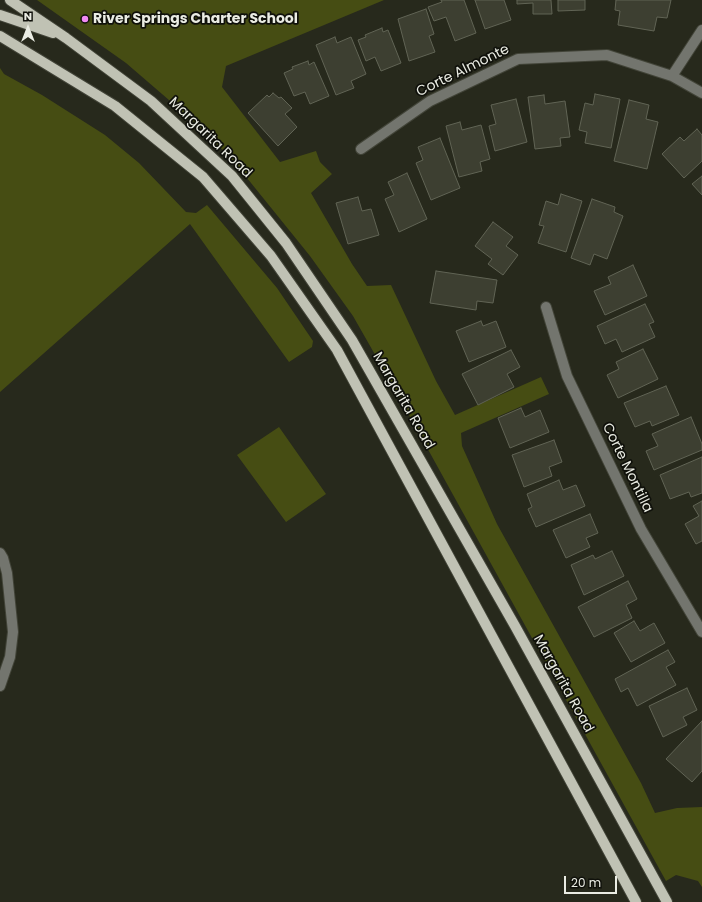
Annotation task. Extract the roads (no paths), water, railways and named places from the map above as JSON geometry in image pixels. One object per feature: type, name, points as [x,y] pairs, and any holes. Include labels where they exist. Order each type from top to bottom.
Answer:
[{"type":"main road","name":"Margarita Road","points":[[10,0],[66,38],[151,101],[232,176],[286,243],[352,340],[515,626],[667,902]]},
{"type":"main road","points":[[0,15],[66,38]]},
{"type":"main road","points":[[0,36],[115,106],[127,115],[203,178],[271,256],[337,350],[636,902]]},
{"type":"street","points":[[672,76],[702,30]]},
{"type":"street","name":"Corte Almonte","points":[[362,149],[430,101],[518,59],[607,55],[672,76],[702,93]]},
{"type":"street","name":"Corte Montilla","points":[[546,307],[567,376],[641,529],[702,632]]},
{"type":"street","points":[[0,553],[4,558],[7,574],[13,632],[10,657],[0,686]]},
{"type":"place","name":"River Springs Charter School","points":[[85,19]]}]
